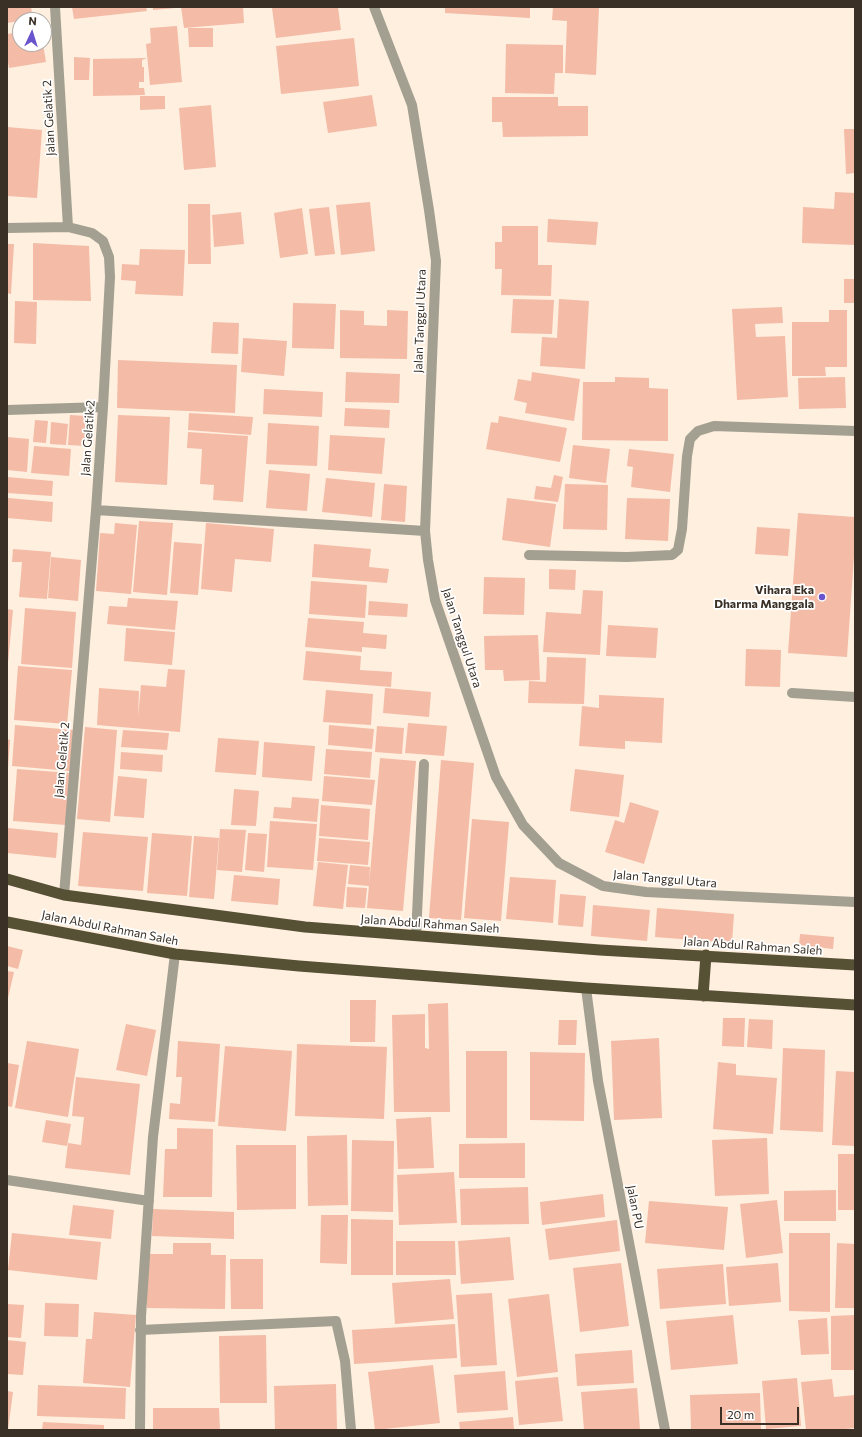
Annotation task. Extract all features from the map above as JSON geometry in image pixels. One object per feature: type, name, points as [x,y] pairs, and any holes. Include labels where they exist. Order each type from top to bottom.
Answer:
[{"type":"highway","name":"Jalan Abdul Rahman Saleh","points":[[7,879],[64,895],[305,927],[600,950],[855,965]]},
{"type":"highway","name":"Jalan Abdul Rahman Saleh","points":[[7,922],[176,954],[299,966],[586,988],[855,1005]]},
{"type":"highway","points":[[703,996],[706,956]]},
{"type":"street","name":"Jalan Gelatik 2","points":[[55,7],[68,227],[92,234],[103,241],[109,257],[110,277],[96,510],[64,895]]},
{"type":"street","name":"Jalan Tanggul Utara","points":[[374,7],[412,105],[436,261],[425,531],[428,560],[435,600],[496,777],[522,825],[559,863],[603,886],[646,892],[855,902]]},
{"type":"street","points":[[7,228],[68,227]]},
{"type":"street","points":[[7,410],[103,407]]},
{"type":"street","points":[[529,555],[627,557],[672,555],[678,550],[682,528],[690,439],[698,431],[714,426],[855,431]]},
{"type":"street","points":[[96,510],[425,531]]},
{"type":"street","points":[[792,693],[855,696]]},
{"type":"street","points":[[416,936],[424,764]]},
{"type":"street","points":[[140,1430],[140,1330],[148,1201],[153,1137],[176,954]]},
{"type":"street","name":"Jalan PU","points":[[586,988],[598,1081],[665,1430]]},
{"type":"street","points":[[7,1180],[148,1201]]},
{"type":"street","points":[[140,1330],[336,1321],[346,1361],[351,1430]]},
{"type":"building","points":[[7,7],[31,7],[32,12],[12,12],[12,22],[7,23]]},
{"type":"building","points":[[72,7],[146,7],[147,11],[74,19]]},
{"type":"building","points":[[153,7],[176,7],[176,8],[153,10]]},
{"type":"building","points":[[181,7],[243,7],[244,23],[184,28]]},
{"type":"building","points":[[338,7],[341,30],[276,38],[272,8]]},
{"type":"building","points":[[445,7],[530,7],[530,18],[445,13]]},
{"type":"building","points":[[553,7],[599,7],[596,75],[565,73],[567,21],[552,20]]},
{"type":"building","points":[[177,26],[182,82],[150,85],[146,44],[151,43],[150,28]]},
{"type":"building","points":[[188,28],[213,28],[213,47],[189,47]]},
{"type":"building","points":[[12,33],[12,52],[44,52],[46,62],[9,68],[7,56],[7,34]]},
{"type":"building","points":[[354,38],[359,86],[281,94],[276,46]]},
{"type":"building","points":[[506,44],[563,45],[563,73],[555,73],[554,94],[505,93]]},
{"type":"building","points":[[74,57],[90,58],[89,80],[74,80]]},
{"type":"building","points":[[147,58],[142,60],[142,67],[144,67],[144,82],[139,82],[139,88],[144,88],[145,95],[93,96],[93,59]]},
{"type":"building","points":[[372,95],[377,126],[328,133],[323,102]]},
{"type":"building","points":[[140,96],[165,96],[165,109],[140,110]]},
{"type":"building","points":[[492,97],[558,97],[558,106],[588,106],[588,136],[503,137],[502,122],[492,122]]},
{"type":"building","points":[[211,105],[216,167],[184,170],[179,108]]},
{"type":"building","points":[[7,127],[42,130],[37,198],[7,196]]},
{"type":"building","points":[[844,129],[855,129],[855,173],[846,174]]},
{"type":"building","points":[[835,192],[855,193],[855,245],[802,243],[803,207],[834,209]]},
{"type":"building","points":[[370,202],[375,251],[341,255],[336,205]]},
{"type":"building","points":[[188,204],[210,204],[211,264],[188,264]]},
{"type":"building","points":[[329,207],[335,254],[315,256],[309,209]]},
{"type":"building","points":[[302,208],[308,254],[280,258],[274,213]]},
{"type":"building","points":[[241,212],[244,244],[214,247],[212,215]]},
{"type":"building","points":[[548,219],[598,222],[596,245],[547,242]]},
{"type":"building","points":[[502,226],[538,226],[538,265],[552,265],[551,296],[501,295],[502,269],[495,269],[495,242],[502,242]]},
{"type":"building","points":[[33,243],[89,246],[91,301],[33,300]]},
{"type":"building","points":[[7,244],[14,244],[11,294],[7,293]]},
{"type":"building","points":[[140,249],[185,250],[183,296],[135,294],[136,281],[121,280],[122,264],[139,265]]},
{"type":"building","points":[[844,279],[855,279],[855,303],[844,303]]},
{"type":"building","points":[[513,299],[554,300],[552,334],[511,333]]},
{"type":"building","points":[[559,299],[589,301],[585,369],[540,366],[542,337],[557,338]]},
{"type":"building","points":[[15,301],[37,302],[36,344],[14,343]]},
{"type":"building","points":[[293,303],[336,304],[334,349],[292,348]]},
{"type":"building","points":[[782,307],[783,323],[755,324],[756,337],[785,336],[788,397],[737,400],[732,309]]},
{"type":"building","points":[[340,310],[364,311],[364,325],[387,326],[387,310],[408,311],[407,359],[340,358]]},
{"type":"building","points":[[829,310],[847,310],[847,367],[825,367],[826,376],[792,376],[792,322],[829,322]]},
{"type":"building","points":[[213,322],[239,323],[238,354],[211,353]]},
{"type":"building","points":[[243,338],[287,341],[284,376],[241,372]]},
{"type":"building","points":[[118,360],[237,365],[235,413],[117,408]]},
{"type":"building","points":[[346,372],[400,374],[399,403],[345,402]]},
{"type":"building","points":[[532,372],[580,379],[574,421],[525,413],[527,403],[514,400],[518,379],[531,381]]},
{"type":"building","points":[[615,377],[649,378],[649,388],[668,389],[668,441],[582,440],[583,382],[615,382]]},
{"type":"building","points":[[845,377],[846,408],[799,409],[798,378]]},
{"type":"building","points":[[264,389],[323,392],[322,417],[263,414]]},
{"type":"building","points":[[345,408],[390,410],[389,428],[344,426]]},
{"type":"building","points":[[189,413],[253,417],[251,435],[188,430]]},
{"type":"building","points":[[70,415],[87,416],[85,446],[68,445]]},
{"type":"building","points":[[118,415],[170,417],[167,485],[115,482]]},
{"type":"building","points":[[499,416],[567,428],[560,462],[486,449],[491,422],[498,423]]},
{"type":"building","points":[[35,420],[48,421],[46,443],[33,442]]},
{"type":"building","points":[[51,422],[68,424],[66,445],[50,444]]},
{"type":"building","points":[[268,423],[319,426],[317,466],[266,464]]},
{"type":"building","points":[[188,432],[248,436],[243,502],[213,500],[214,485],[200,484],[202,449],[187,448]]},
{"type":"building","points":[[330,435],[385,438],[382,474],[328,470]]},
{"type":"building","points":[[7,437],[29,439],[27,472],[7,470]]},
{"type":"building","points":[[573,445],[610,449],[606,483],[569,478]]},
{"type":"building","points":[[34,446],[71,449],[69,476],[31,473]]},
{"type":"building","points":[[629,449],[674,454],[670,492],[631,487],[633,467],[627,466]]},
{"type":"building","points":[[269,470],[310,474],[307,511],[266,508]]},
{"type":"building","points":[[554,475],[563,477],[558,502],[534,499],[536,486],[551,488]]},
{"type":"building","points":[[7,477],[53,481],[52,496],[7,493]]},
{"type":"building","points":[[326,478],[375,483],[372,517],[322,512]]},
{"type":"building","points":[[384,484],[407,486],[405,522],[381,520]]},
{"type":"building","points":[[565,484],[608,485],[607,530],[563,529]]},
{"type":"building","points":[[8,498],[53,502],[52,522],[7,518]]},
{"type":"building","points":[[507,498],[556,504],[550,547],[502,540]]},
{"type":"building","points":[[627,498],[670,499],[668,541],[625,539]]},
{"type":"building","name":"Vihara Eka Dharma Manggala","points":[[798,513],[855,517],[855,542],[847,657],[788,653]]},
{"type":"building","points":[[139,521],[173,523],[167,595],[133,592]]},
{"type":"building","points":[[115,523],[137,525],[131,594],[96,591],[100,533],[114,534]]},
{"type":"building","points":[[206,523],[274,529],[271,562],[235,559],[232,592],[201,589]]},
{"type":"building","points":[[757,527],[790,529],[788,556],[755,554]]},
{"type":"building","points":[[174,542],[202,544],[198,595],[170,593]]},
{"type":"building","points":[[314,544],[371,549],[369,567],[389,569],[387,583],[312,577]]},
{"type":"building","points":[[13,549],[51,552],[47,599],[19,597],[22,562],[12,562]]},
{"type":"building","points":[[51,557],[81,560],[78,601],[48,598]]},
{"type":"building","points":[[549,569],[576,570],[575,590],[549,589]]},
{"type":"building","points":[[484,577],[525,578],[524,615],[483,614]]},
{"type":"building","points":[[311,581],[367,585],[365,618],[309,614]]},
{"type":"building","points":[[583,590],[603,591],[600,655],[543,652],[546,612],[581,614]]},
{"type":"building","points":[[128,598],[178,601],[175,630],[107,624],[109,606],[127,607]]},
{"type":"building","points":[[369,601],[408,604],[407,617],[368,615]]},
{"type":"building","points":[[25,608],[76,612],[72,668],[21,664]]},
{"type":"building","points":[[7,609],[13,610],[8,663],[7,663]]},
{"type":"building","points":[[308,618],[364,622],[363,633],[387,635],[386,649],[362,647],[362,652],[305,647]]},
{"type":"building","points":[[608,625],[658,628],[656,658],[606,656]]},
{"type":"building","points":[[126,628],[175,632],[172,665],[124,661]]},
{"type":"building","points":[[538,635],[540,680],[504,681],[503,670],[485,670],[484,636]]},
{"type":"building","points":[[746,649],[781,650],[780,687],[745,686]]},
{"type":"building","points":[[306,651],[361,656],[360,670],[392,672],[391,687],[303,680]]},
{"type":"building","points":[[547,657],[586,658],[584,704],[528,703],[529,681],[546,682]]},
{"type":"building","points":[[18,666],[72,670],[67,724],[14,720]]},
{"type":"building","points":[[168,669],[185,670],[180,732],[97,725],[99,688],[139,691],[138,717],[141,685],[166,687]]},
{"type":"building","points":[[385,688],[431,692],[429,717],[383,713]]},
{"type":"building","points":[[326,690],[373,694],[371,725],[323,722]]},
{"type":"building","points":[[599,695],[664,698],[662,743],[625,741],[625,749],[579,746],[582,706],[599,708]]},
{"type":"building","points":[[408,723],[447,726],[444,756],[405,753]]},
{"type":"building","points":[[15,725],[73,730],[70,771],[12,766]]},
{"type":"building","points":[[329,725],[374,729],[372,749],[328,745]]},
{"type":"building","points":[[377,726],[404,728],[402,754],[375,752]]},
{"type":"building","points":[[85,727],[117,730],[110,822],[77,819]]},
{"type":"building","points":[[123,730],[169,733],[167,750],[121,747]]},
{"type":"building","points":[[218,738],[259,741],[256,775],[215,772]]},
{"type":"building","points":[[7,739],[10,740],[8,768],[7,768]]},
{"type":"building","points":[[264,742],[315,746],[312,781],[262,777]]},
{"type":"building","points":[[326,749],[372,752],[370,778],[324,774]]},
{"type":"building","points":[[121,752],[163,755],[162,772],[120,769]]},
{"type":"building","points":[[380,758],[416,761],[403,911],[367,908]]},
{"type":"building","points":[[441,760],[474,763],[461,920],[429,918]]},
{"type":"building","points":[[17,769],[70,773],[66,825],[13,821]]},
{"type":"building","points":[[575,769],[624,775],[619,817],[570,811]]},
{"type":"building","points":[[118,776],[147,779],[144,818],[114,816]]},
{"type":"building","points":[[324,776],[375,780],[372,805],[322,801]]},
{"type":"building","points":[[234,789],[259,791],[256,826],[231,825]]},
{"type":"building","points":[[292,797],[319,799],[317,822],[273,818],[274,807],[291,808]]},
{"type":"building","points":[[630,802],[659,811],[644,864],[605,852],[615,820],[624,823]]},
{"type":"building","points":[[321,805],[370,809],[368,840],[319,836]]},
{"type":"building","points":[[472,819],[509,822],[501,921],[464,918]]},
{"type":"building","points":[[270,821],[317,824],[313,870],[267,867]]},
{"type":"building","points":[[8,828],[58,833],[56,858],[7,853]]},
{"type":"building","points":[[220,829],[246,830],[242,872],[217,870]]},
{"type":"building","points":[[83,832],[148,837],[143,891],[78,886]]},
{"type":"building","points":[[152,833],[192,836],[187,896],[147,893]]},
{"type":"building","points":[[248,833],[267,834],[264,872],[245,870]]},
{"type":"building","points":[[194,836],[219,838],[214,899],[189,897]]},
{"type":"building","points":[[319,838],[370,842],[368,865],[317,861]]},
{"type":"building","points":[[318,862],[348,865],[343,909],[313,906]]},
{"type":"building","points":[[350,865],[370,867],[369,886],[348,884]]},
{"type":"building","points":[[234,875],[280,879],[278,905],[231,901]]},
{"type":"building","points":[[510,877],[556,880],[553,923],[506,919]]},
{"type":"building","points":[[347,887],[367,888],[365,908],[346,907]]},
{"type":"building","points":[[560,894],[586,896],[583,927],[558,925]]},
{"type":"building","points":[[593,905],[650,910],[647,941],[591,936]]},
{"type":"building","points":[[657,908],[734,914],[732,943],[655,937]]},
{"type":"building","points":[[800,934],[834,937],[833,949],[799,945]]},
{"type":"building","points":[[7,946],[23,950],[18,969],[7,966]]},
{"type":"building","points":[[7,971],[14,972],[8,998],[7,998]]},
{"type":"building","points":[[350,1000],[376,1000],[375,1042],[350,1042]]},
{"type":"building","points":[[448,1003],[450,1112],[394,1112],[392,1015],[425,1014],[425,1048],[429,1049],[428,1004]]},
{"type":"building","points":[[723,1018],[745,1018],[744,1047],[722,1046]]},
{"type":"building","points":[[749,1019],[773,1020],[772,1049],[747,1047]]},
{"type":"building","points":[[559,1020],[577,1020],[576,1045],[558,1045]]},
{"type":"building","points":[[126,1024],[156,1030],[147,1076],[116,1070]]},
{"type":"building","points":[[659,1038],[662,1118],[614,1120],[611,1041]]},
{"type":"building","points":[[27,1041],[79,1049],[68,1117],[15,1108]]},
{"type":"building","points":[[178,1041],[220,1044],[215,1122],[169,1119],[170,1103],[180,1104],[182,1077],[176,1077]]},
{"type":"building","points":[[297,1044],[387,1047],[384,1119],[295,1116]]},
{"type":"building","points":[[225,1046],[292,1051],[286,1131],[218,1126]]},
{"type":"building","points":[[783,1048],[825,1050],[823,1132],[780,1130]]},
{"type":"building","points":[[466,1051],[507,1051],[507,1138],[466,1138]]},
{"type":"building","points":[[530,1052],[585,1053],[584,1121],[530,1120]]},
{"type":"building","points":[[718,1062],[736,1064],[736,1075],[777,1078],[773,1134],[713,1129]]},
{"type":"building","points":[[7,1063],[19,1065],[12,1107],[7,1106]]},
{"type":"building","points":[[836,1071],[855,1072],[855,1146],[832,1145]]},
{"type":"building","points":[[76,1077],[140,1084],[130,1175],[65,1168],[68,1143],[81,1145],[84,1117],[72,1116]]},
{"type":"building","points":[[431,1117],[434,1168],[398,1169],[396,1119]]},
{"type":"building","points":[[46,1120],[71,1124],[67,1146],[42,1142]]},
{"type":"building","points":[[177,1128],[213,1129],[212,1197],[163,1197],[165,1149],[177,1149]]},
{"type":"building","points":[[347,1135],[348,1205],[308,1206],[307,1136]]},
{"type":"building","points":[[767,1138],[769,1194],[715,1196],[712,1140]]},
{"type":"building","points":[[352,1140],[394,1141],[393,1212],[351,1211]]},
{"type":"building","points":[[525,1143],[525,1178],[459,1178],[459,1144]]},
{"type":"building","points":[[236,1145],[296,1145],[296,1209],[237,1210]]},
{"type":"building","points":[[838,1154],[855,1154],[855,1210],[838,1210]]},
{"type":"building","points":[[454,1172],[457,1223],[399,1225],[397,1175]]},
{"type":"building","points":[[528,1187],[529,1224],[461,1225],[460,1189]]},
{"type":"building","points":[[836,1190],[836,1221],[784,1221],[784,1191]]},
{"type":"building","points":[[603,1194],[605,1217],[542,1225],[540,1202]]},
{"type":"building","points":[[777,1200],[783,1253],[746,1258],[740,1204]]},
{"type":"building","points":[[649,1201],[728,1207],[724,1250],[645,1243]]},
{"type":"building","points":[[73,1205],[114,1210],[111,1239],[69,1235]]},
{"type":"building","points":[[153,1209],[234,1212],[234,1239],[152,1236]]},
{"type":"building","points":[[321,1215],[348,1215],[347,1264],[320,1263]]},
{"type":"building","points":[[351,1219],[393,1220],[393,1275],[351,1275]]},
{"type":"building","points":[[617,1220],[620,1251],[549,1260],[545,1229]]},
{"type":"building","points":[[12,1233],[101,1242],[97,1280],[8,1270]]},
{"type":"building","points":[[789,1233],[830,1233],[830,1312],[789,1311]]},
{"type":"building","points":[[510,1237],[514,1280],[461,1284],[458,1241]]},
{"type":"building","points":[[396,1241],[455,1241],[456,1275],[396,1275]]},
{"type":"building","points":[[173,1243],[211,1243],[211,1255],[226,1255],[225,1309],[147,1308],[147,1254],[173,1254]]},
{"type":"building","points":[[837,1243],[855,1244],[855,1308],[835,1308]]},
{"type":"building","points":[[230,1259],[263,1259],[263,1309],[231,1309]]},
{"type":"building","points":[[621,1263],[629,1326],[580,1332],[573,1268]]},
{"type":"building","points":[[778,1263],[781,1302],[729,1306],[726,1267]]},
{"type":"building","points":[[723,1264],[726,1304],[660,1309],[657,1269]]},
{"type":"building","points":[[450,1279],[454,1319],[395,1324],[392,1283]]},
{"type":"building","points":[[492,1293],[497,1365],[461,1367],[456,1295]]},
{"type":"building","points":[[549,1294],[558,1372],[517,1377],[508,1299]]},
{"type":"building","points":[[45,1303],[79,1304],[78,1337],[44,1336]]},
{"type":"building","points":[[7,1304],[24,1305],[21,1338],[7,1337]]},
{"type":"building","points":[[94,1312],[136,1315],[130,1387],[83,1383],[86,1339],[92,1339]]},
{"type":"building","points":[[733,1315],[738,1364],[671,1370],[666,1321]]},
{"type":"building","points":[[855,1315],[855,1370],[831,1370],[831,1316]]},
{"type":"building","points":[[827,1318],[829,1354],[801,1355],[798,1320]]},
{"type":"building","points":[[455,1324],[457,1358],[354,1364],[352,1330]]},
{"type":"building","points":[[266,1335],[267,1403],[220,1403],[219,1336]]},
{"type":"building","points":[[7,1340],[26,1342],[23,1375],[7,1374]]},
{"type":"building","points":[[632,1350],[634,1383],[577,1386],[575,1354]]},
{"type":"building","points":[[433,1365],[440,1423],[375,1430],[368,1372]]},
{"type":"building","points":[[505,1371],[508,1410],[457,1413],[454,1375]]},
{"type":"building","points":[[558,1377],[563,1421],[519,1425],[515,1381]]},
{"type":"building","points":[[797,1378],[801,1426],[766,1429],[762,1381]]},
{"type":"building","points":[[832,1379],[834,1397],[855,1395],[855,1428],[806,1430],[801,1382]]},
{"type":"building","points":[[336,1384],[337,1430],[275,1430],[274,1386]]},
{"type":"building","points":[[38,1385],[126,1388],[125,1419],[37,1416]]},
{"type":"building","points":[[637,1388],[640,1430],[584,1430],[581,1392]]},
{"type":"building","points":[[7,1391],[13,1392],[8,1430],[7,1430]]},
{"type":"building","points":[[760,1393],[761,1430],[691,1430],[690,1395]]},
{"type":"building","points":[[153,1408],[219,1408],[220,1430],[153,1430]]},
{"type":"building","points":[[513,1417],[514,1430],[460,1430],[459,1422]]},
{"type":"building","points":[[43,1422],[104,1425],[104,1430],[42,1430]]},
{"type":"place","name":"Vihara Eka Dharma Manggala","points":[[822,597]]}]
